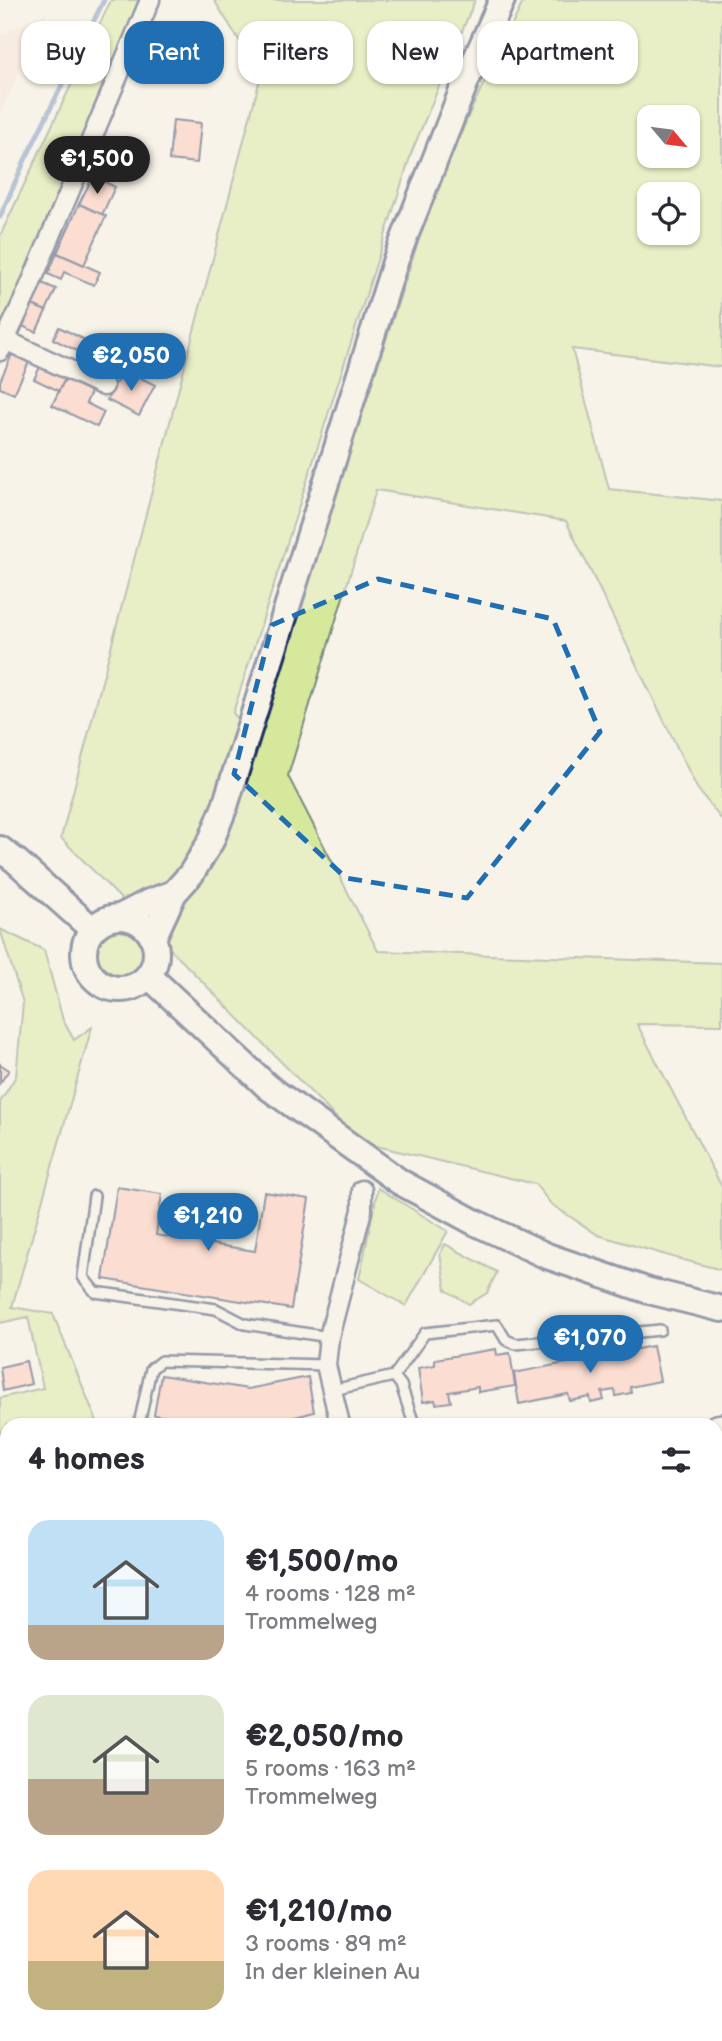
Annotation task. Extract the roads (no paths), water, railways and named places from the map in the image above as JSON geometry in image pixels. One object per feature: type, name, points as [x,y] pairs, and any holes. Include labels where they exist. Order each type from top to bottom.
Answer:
[{"type":"main road","points":[[153,938],[174,893],[191,874],[211,841],[225,806],[396,259],[466,81],[502,0]]},
{"type":"main road","points":[[0,849],[92,929]]},
{"type":"main road","points":[[122,916],[174,893]]},
{"type":"main road","points":[[122,916],[143,924],[153,938],[157,954],[149,976],[140,984],[118,990],[107,987],[89,973],[83,951],[92,929],[111,917],[122,916]]},
{"type":"main road","points":[[149,976],[268,1087],[400,1182],[474,1222],[547,1256],[649,1291],[722,1309]]},
{"type":"street","points":[[103,386],[3,345],[150,0]]},
{"type":"street","points":[[339,1418],[326,1365],[329,1337],[362,1210],[362,1190]]},
{"type":"lane","points":[[94,1196],[83,1277],[96,1293],[216,1309],[245,1324],[329,1337]]},
{"type":"lane","points":[[333,1390],[394,1376],[425,1333],[497,1325],[506,1340],[516,1344],[660,1329]]},
{"type":"lane","points":[[140,1418],[151,1369],[161,1361],[326,1365]]},
{"type":"lane","points":[[394,1376],[401,1385],[412,1418]]},
{"type":"waterway","points":[[0,217],[104,0]]}]
